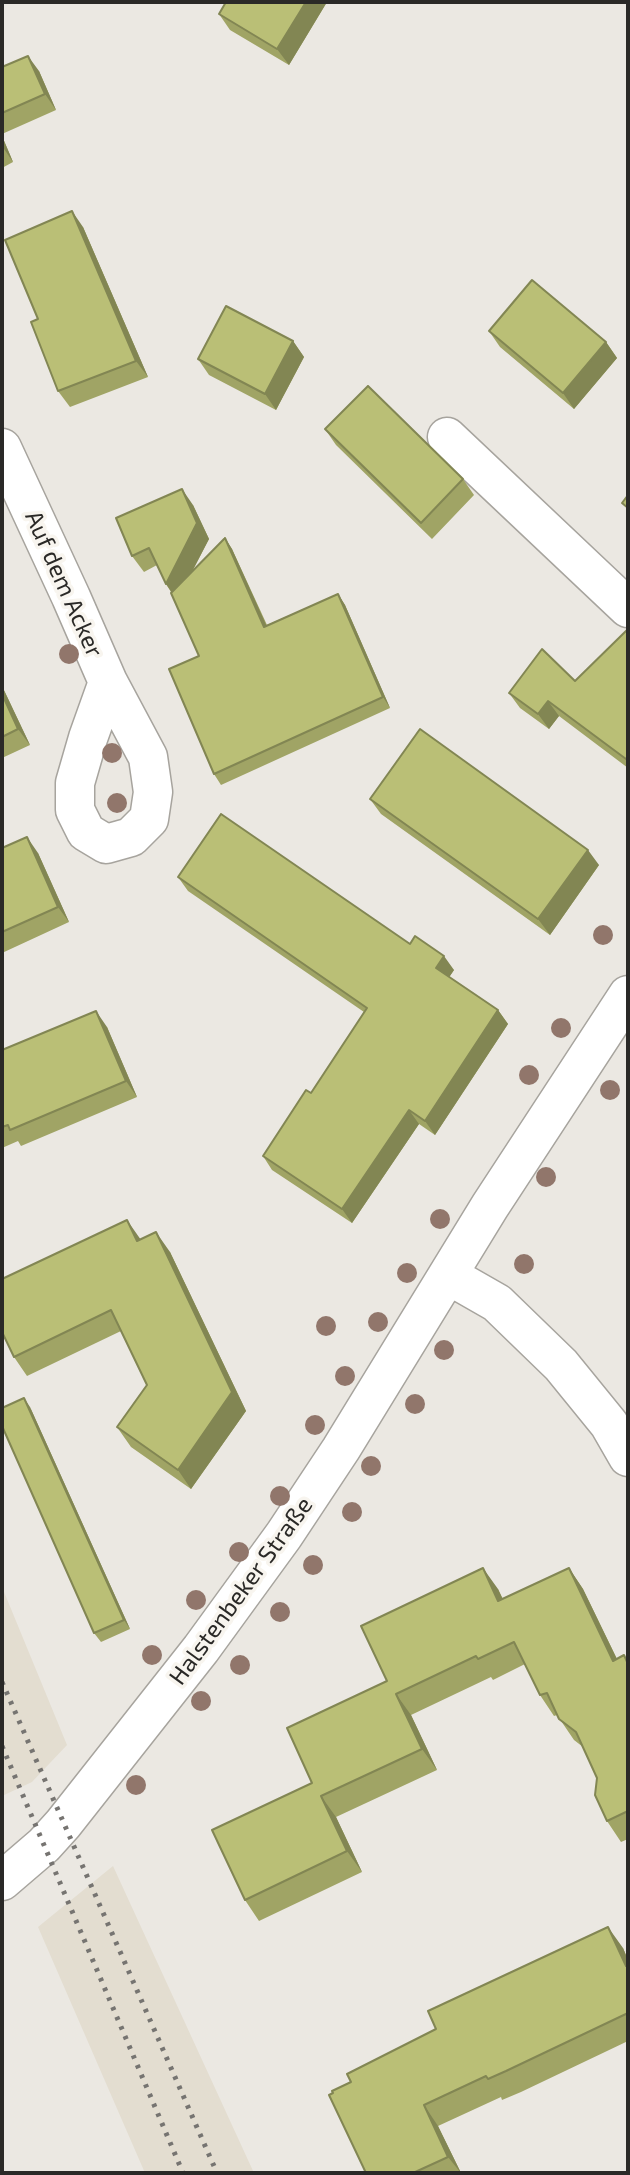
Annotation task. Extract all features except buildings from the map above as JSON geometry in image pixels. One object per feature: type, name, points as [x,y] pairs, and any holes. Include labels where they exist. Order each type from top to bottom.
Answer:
[{"type":"street","points":[[447,437],[628,608]]},
{"type":"street","name":"Auf dem Acker","points":[[2,448],[108,682]]},
{"type":"street","name":"Halstenbeker Straße","points":[[2,1881],[44,1845],[63,1824],[201,1649],[292,1524],[504,1184],[628,995]]},
{"type":"street","points":[[449,1275],[497,1303],[561,1365],[609,1424],[628,1457]]},
{"type":"shaded area","points":[[2,1587],[67,1745],[32,1782],[2,1796]]},
{"type":"shaded area","points":[[113,1866],[254,2173],[145,2173],[38,1927]]},
{"type":"railway","points":[[2,1682],[217,2173]]},
{"type":"railway","points":[[2,1746],[183,2173]]}]
